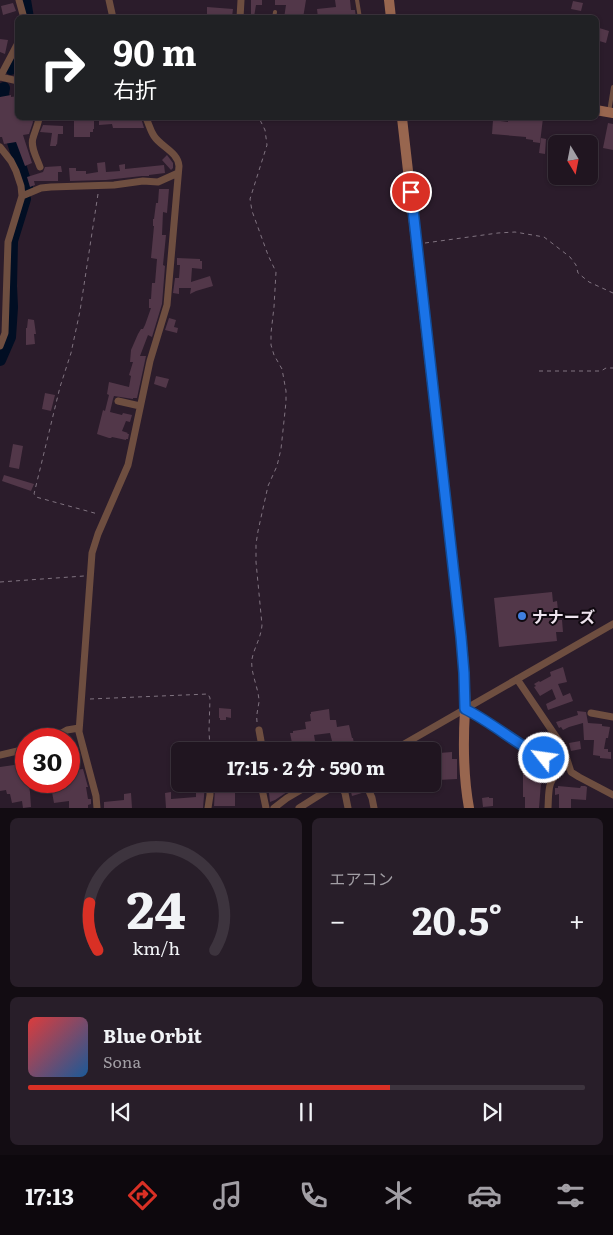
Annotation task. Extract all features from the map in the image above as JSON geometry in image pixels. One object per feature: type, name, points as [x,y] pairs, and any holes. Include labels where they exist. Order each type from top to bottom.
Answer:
[{"type":"street","points":[[19,0],[23,15]]},
{"type":"street","points":[[109,0],[112,15]]},
{"type":"street","points":[[240,15],[241,0]]},
{"type":"street","points":[[389,0],[391,15]]},
{"type":"street","points":[[15,49],[0,77],[15,80]]},
{"type":"street","points":[[39,120],[32,143],[40,167]]},
{"type":"street","points":[[79,728],[92,552],[128,465],[150,361],[167,305],[178,161],[174,155],[159,143],[147,120]]},
{"type":"street","points":[[402,120],[461,637],[465,709],[464,761],[469,808]]},
{"type":"street","points":[[0,147],[11,161],[16,172],[22,196],[8,242],[5,333],[0,346]]},
{"type":"street","points":[[22,196],[46,188],[114,185],[143,181],[158,182],[178,173]]},
{"type":"street","points":[[118,401],[140,406]]},
{"type":"street","points":[[408,742],[613,624]]},
{"type":"street","points":[[518,680],[566,753],[565,767],[554,775],[549,785],[548,808]]},
{"type":"street","points":[[465,709],[535,754],[565,767],[579,778],[613,795]]},
{"type":"street","points":[[592,713],[613,717]]},
{"type":"street","points":[[259,730],[260,742]]},
{"type":"street","points":[[80,738],[96,796],[96,808]]},
{"type":"street","points":[[0,755],[15,752]]},
{"type":"street","points":[[208,808],[210,792]]},
{"type":"street","points":[[263,792],[266,808]]},
{"type":"street","points":[[274,808],[297,792]]},
{"type":"street","points":[[299,808],[326,792]]},
{"type":"street","points":[[344,792],[348,808]]},
{"type":"street","points":[[369,792],[374,808]]},
{"type":"lane","points":[[357,0],[360,15]]},
{"type":"lane","points":[[611,112],[613,87]]},
{"type":"path","points":[[259,730],[256,717],[259,702],[258,689],[252,665],[252,657],[262,632],[256,551],[258,531],[268,486],[281,449],[286,402],[284,376],[271,345],[276,272],[268,255],[251,205],[252,195],[267,145],[265,130],[260,120]]},
{"type":"path","points":[[99,186],[80,311],[71,353],[60,387],[34,494],[36,497],[106,516]]},
{"type":"path","points":[[417,244],[515,232],[544,237],[570,257],[576,265],[578,272],[589,282],[612,293]]},
{"type":"path","points":[[539,371],[601,372],[606,368],[613,368]]},
{"type":"path","points":[[0,582],[90,576]]},
{"type":"path","points":[[82,700],[208,694],[210,698],[210,742]]},
{"type":"building","points":[[251,0],[262,0],[262,5],[256,5],[254,15],[251,15]]},
{"type":"building","points":[[275,0],[306,0],[304,15],[284,15],[286,5],[275,5]]},
{"type":"building","points":[[335,0],[350,0],[351,10],[355,10],[356,15],[318,15],[317,9],[336,7]]},
{"type":"building","points":[[573,1],[583,3],[581,11],[571,9]]},
{"type":"building","points":[[13,3],[16,11],[3,15],[1,6]]},
{"type":"building","points":[[207,7],[233,9],[232,15],[207,15]]},
{"type":"building","points":[[599,28],[609,31],[606,43],[599,41]]},
{"type":"building","points":[[0,39],[8,40],[5,54],[0,52]]},
{"type":"building","points":[[11,95],[11,97],[15,96],[15,120],[32,120],[29,134],[23,135],[32,163],[25,166],[16,142],[4,144],[2,137],[0,137],[0,97]]},
{"type":"building","points":[[99,120],[142,120],[144,128],[113,128],[112,124],[99,125]]},
{"type":"building","points":[[493,120],[508,122],[508,120],[543,120],[540,143],[526,139],[526,137],[492,134]]},
{"type":"building","points":[[74,121],[94,121],[94,129],[93,132],[90,132],[90,137],[74,137]]},
{"type":"building","points":[[608,123],[613,124],[613,150],[603,148]]},
{"type":"building","points":[[43,125],[63,126],[63,134],[58,134],[56,146],[50,146],[52,133],[40,132]]},
{"type":"building","points":[[541,138],[546,139],[545,154],[539,153]]},
{"type":"building","points":[[167,155],[173,163],[171,170],[162,160]]},
{"type":"building","points":[[105,162],[106,172],[120,171],[119,165],[125,164],[125,169],[164,165],[165,173],[106,180],[70,181],[69,168],[76,168],[76,171],[86,171],[86,174],[98,172],[97,163]]},
{"type":"building","points":[[61,166],[62,172],[58,172],[58,181],[34,181],[35,185],[30,187],[27,177],[43,172],[45,167]]},
{"type":"building","points":[[159,189],[169,189],[167,213],[163,212],[162,235],[166,235],[162,304],[152,337],[148,335],[140,356],[146,356],[137,398],[114,396],[113,399],[110,412],[132,415],[130,422],[126,421],[122,431],[129,434],[128,439],[109,438],[97,434],[109,395],[107,394],[109,382],[129,387],[131,376],[129,375],[133,362],[130,362],[131,350],[138,334],[145,325],[151,308],[149,308],[149,299],[151,299],[152,283],[155,283],[157,259],[151,258],[153,219],[156,203],[158,203]]},
{"type":"building","points":[[177,258],[200,259],[202,261],[202,269],[192,268],[191,282],[210,276],[213,286],[190,294],[191,288],[179,288],[179,294],[173,293],[175,278],[179,278],[180,265],[177,265]]},
{"type":"building","points":[[169,318],[176,320],[174,327],[178,328],[177,333],[165,330]]},
{"type":"building","points":[[28,319],[34,320],[36,334],[34,334],[35,344],[26,345],[26,328]]},
{"type":"building","points":[[156,376],[169,379],[166,388],[154,384]]},
{"type":"building","points":[[45,393],[55,395],[51,411],[42,409]]},
{"type":"building","points":[[13,444],[23,446],[19,469],[9,467]]},
{"type":"building","points":[[4,475],[34,484],[31,491],[2,481]]},
{"type":"building","points":[[552,592],[553,602],[557,601],[559,620],[562,620],[563,632],[556,632],[557,641],[499,647],[494,598]]},
{"type":"building","points":[[563,667],[567,682],[558,684],[563,696],[570,693],[573,701],[548,710],[546,704],[556,699],[552,689],[540,696],[534,684],[551,676],[550,672]]},
{"type":"building","points":[[219,708],[231,709],[231,718],[226,717],[226,720],[220,720]]},
{"type":"building","points":[[329,709],[330,720],[336,720],[337,727],[349,725],[354,742],[332,742],[330,733],[314,735],[315,742],[292,742],[290,733],[306,729],[305,722],[311,721],[311,712]]},
{"type":"building","points":[[577,711],[586,712],[588,723],[602,724],[602,726],[610,727],[604,749],[608,749],[608,752],[611,752],[611,759],[593,755],[594,740],[584,740],[583,723],[563,730],[561,727],[559,728],[556,722],[578,715]]},
{"type":"building","points":[[580,741],[581,749],[571,751],[569,743]]},
{"type":"building","points":[[452,752],[452,759],[457,759],[457,779],[441,780],[441,753]]},
{"type":"building","points":[[15,765],[15,793],[30,793],[31,807],[23,808],[22,801],[12,803],[10,794],[7,794],[6,790],[0,791],[0,767]]},
{"type":"building","points":[[533,768],[551,768],[553,770],[541,783],[539,808],[525,808],[523,774],[533,773]]},
{"type":"building","points":[[80,769],[83,769],[88,787],[86,787],[88,799],[91,799],[91,804],[88,805],[88,808],[69,808],[69,801],[54,803],[52,793],[80,793]]},
{"type":"building","points":[[558,786],[587,787],[586,800],[571,799],[571,808],[559,808],[559,794],[555,795],[555,788],[558,788]]},
{"type":"building","points":[[171,792],[171,799],[196,797],[196,792],[204,792],[203,808],[166,808],[165,793]]},
{"type":"building","points":[[215,792],[235,792],[235,806],[214,806]]},
{"type":"building","points":[[269,792],[287,792],[275,800],[270,802]]},
{"type":"building","points":[[351,792],[362,792],[362,793],[352,796]]},
{"type":"building","points":[[131,793],[132,808],[104,808],[104,802],[124,800],[124,794]]},
{"type":"building","points":[[482,798],[493,798],[493,806],[483,807]]},
{"type":"waterway","points":[[25,0],[28,15]]},
{"type":"waterway","points":[[11,69],[15,60]]},
{"type":"waterway","points":[[4,88],[3,94],[12,139],[27,187]]},
{"type":"waterway","points":[[0,360],[10,337],[12,241],[25,199]]},
{"type":"place","name":"ナナーズ","points":[[522,616]]},
{"type":"route","points":[[411,192],[461,637],[465,709],[544,758]]}]
